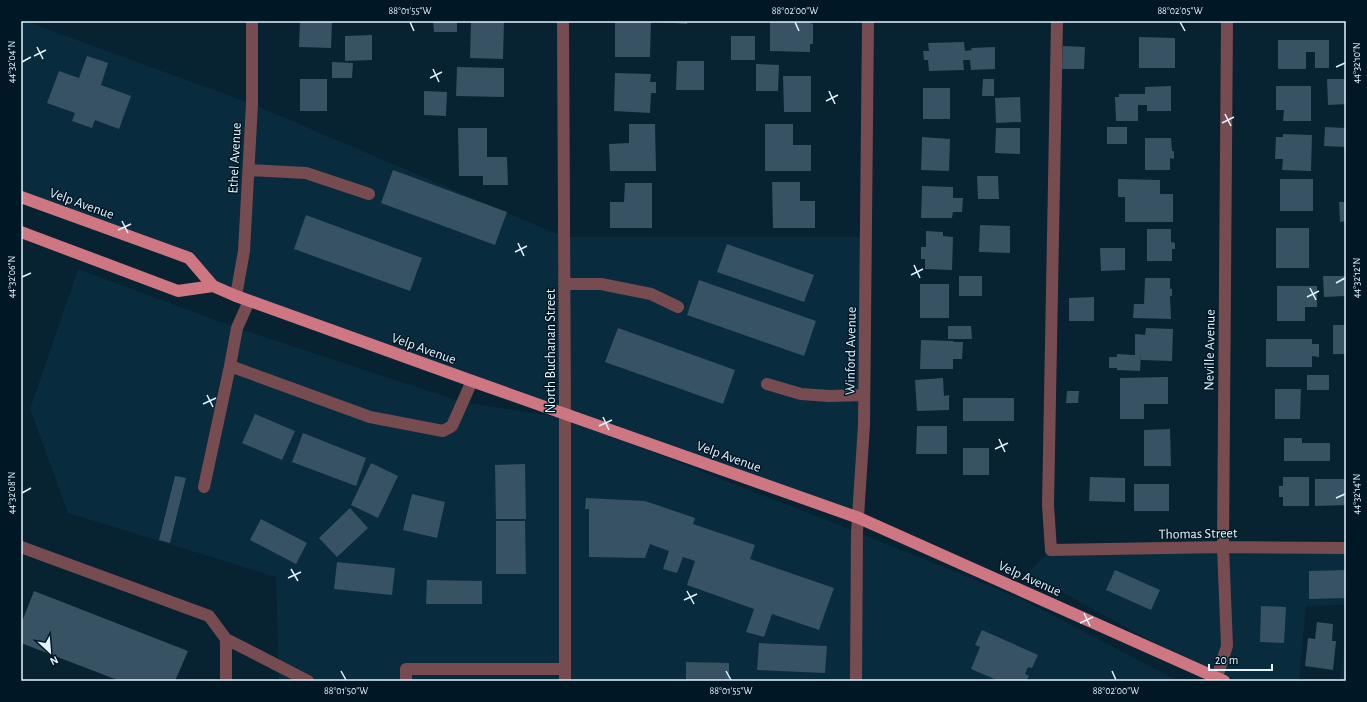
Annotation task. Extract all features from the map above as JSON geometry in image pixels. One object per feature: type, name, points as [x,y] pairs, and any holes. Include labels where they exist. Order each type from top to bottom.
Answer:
[{"type":"main road","name":"Velp Avenue","points":[[21,197],[189,258],[213,286],[249,301],[859,518],[1220,679]]},
{"type":"main road","points":[[21,232],[178,291],[213,286]]},
{"type":"street","name":"Ethel Avenue","points":[[236,296],[244,251],[249,170],[252,104],[252,21]]},
{"type":"street","name":"North Buchanan Street","points":[[563,21],[565,675]]},
{"type":"street","name":"Winford Avenue","points":[[856,681],[857,532],[864,425],[868,21]]},
{"type":"street","name":"Thomas Street","points":[[1057,21],[1048,505],[1051,550],[1223,547],[1346,548]]},
{"type":"street","name":"Neville Avenue","points":[[1220,679],[1227,646],[1223,547],[1227,21]]},
{"type":"street","points":[[249,170],[306,173],[369,194]]},
{"type":"street","points":[[564,284],[601,284],[651,294],[678,307]]},
{"type":"street","points":[[204,487],[237,328],[249,301]]},
{"type":"street","points":[[230,366],[370,417],[443,431],[452,426],[472,381]]},
{"type":"street","points":[[766,384],[801,394],[829,396],[864,395]]},
{"type":"street","points":[[21,547],[209,616],[226,639],[308,681]]},
{"type":"street","points":[[226,639],[226,681]]},
{"type":"street","points":[[406,681],[406,669],[565,675]]},
{"type":"shaded area","points":[[21,21],[25,21],[252,104],[564,237],[866,237],[859,518],[213,286],[189,258],[21,197]]},
{"type":"shaded area","points":[[78,269],[237,328],[462,402],[565,418],[857,532],[1024,600],[1178,681],[279,681],[276,577],[68,513],[30,409]]},
{"type":"shaded area","points":[[1346,548],[1346,605],[1306,606],[1299,681],[1224,681],[1027,573],[1051,550]]},
{"type":"shaded area","points":[[1346,629],[1346,681],[1340,681]]},
{"type":"building","points":[[300,21],[332,21],[331,48],[299,47]]},
{"type":"building","points":[[433,21],[457,21],[457,32],[434,32]]},
{"type":"building","points":[[471,21],[504,21],[503,59],[470,58]]},
{"type":"building","points":[[615,21],[651,21],[650,57],[615,57]]},
{"type":"building","points":[[662,21],[688,21],[687,24]]},
{"type":"building","points":[[770,21],[810,21],[810,23],[813,24],[813,44],[810,44],[810,52],[770,51]]},
{"type":"building","points":[[372,35],[372,60],[345,61],[345,36]]},
{"type":"building","points":[[731,36],[755,36],[755,60],[731,60]]},
{"type":"building","points":[[1139,37],[1175,38],[1175,68],[1139,68]]},
{"type":"building","points":[[1278,40],[1329,40],[1329,68],[1315,68],[1315,52],[1306,52],[1306,69],[1278,69]]},
{"type":"building","points":[[964,42],[965,51],[972,50],[971,48],[995,47],[995,69],[971,70],[970,60],[963,60],[964,70],[929,71],[928,60],[924,60],[923,51],[929,51],[928,43]]},
{"type":"building","points":[[1063,46],[1085,47],[1084,69],[1062,69]]},
{"type":"building","points":[[87,56],[108,63],[101,85],[131,96],[119,129],[95,120],[92,128],[72,121],[75,113],[47,103],[59,71],[79,78]]},
{"type":"building","points":[[677,61],[704,61],[704,90],[676,90]]},
{"type":"building","points":[[332,62],[353,63],[352,78],[332,78]]},
{"type":"building","points":[[756,64],[779,65],[778,91],[756,91]]},
{"type":"building","points":[[457,67],[504,68],[504,97],[456,96]]},
{"type":"building","points":[[615,73],[651,74],[650,82],[656,82],[656,93],[651,93],[650,113],[614,111]]},
{"type":"building","points":[[783,76],[811,76],[811,112],[784,112]]},
{"type":"building","points":[[300,79],[327,79],[327,111],[300,111]]},
{"type":"building","points":[[983,79],[994,79],[994,96],[982,96]]},
{"type":"building","points":[[1327,79],[1346,79],[1346,104],[1328,105]]},
{"type":"building","points":[[1171,86],[1171,111],[1147,111],[1147,105],[1138,105],[1138,121],[1116,121],[1115,97],[1119,97],[1119,94],[1145,94],[1145,87]]},
{"type":"building","points":[[1276,86],[1311,86],[1311,121],[1283,121],[1284,110],[1276,110]]},
{"type":"building","points":[[923,88],[950,88],[950,119],[923,119]]},
{"type":"building","points":[[424,91],[447,92],[446,116],[424,115]]},
{"type":"building","points":[[1020,97],[1021,122],[996,123],[995,98]]},
{"type":"building","points":[[629,124],[655,124],[656,171],[610,171],[609,144],[629,143]]},
{"type":"building","points":[[765,124],[793,124],[793,145],[811,145],[811,171],[765,171]]},
{"type":"building","points":[[1107,127],[1127,127],[1127,144],[1107,144]]},
{"type":"building","points":[[1325,127],[1346,128],[1346,147],[1324,146]]},
{"type":"building","points":[[458,128],[487,128],[487,157],[507,157],[508,185],[483,185],[483,176],[459,176]]},
{"type":"building","points":[[996,128],[1020,128],[1020,154],[995,153]]},
{"type":"building","points":[[1283,134],[1312,135],[1311,171],[1282,170],[1283,159],[1275,159],[1276,137],[1283,137]]},
{"type":"building","points":[[922,137],[950,139],[949,171],[921,170]]},
{"type":"building","points":[[1145,138],[1171,138],[1174,159],[1170,158],[1170,170],[1145,170]]},
{"type":"building","points":[[393,170],[507,212],[495,245],[381,203]]},
{"type":"building","points":[[977,176],[998,176],[999,199],[978,199]]},
{"type":"building","points":[[1118,179],[1160,180],[1160,194],[1173,194],[1173,222],[1125,222],[1125,197],[1118,197]]},
{"type":"building","points":[[1280,179],[1313,179],[1313,211],[1280,211]]},
{"type":"building","points":[[772,182],[800,182],[800,201],[815,201],[815,228],[773,228]]},
{"type":"building","points":[[625,183],[652,183],[652,228],[610,228],[610,202],[624,202]]},
{"type":"building","points":[[922,186],[953,187],[953,198],[963,198],[962,212],[953,212],[952,218],[921,218]]},
{"type":"building","points":[[1339,202],[1346,202],[1346,221],[1340,222]]},
{"type":"building","points":[[306,215],[422,258],[410,291],[294,249]]},
{"type":"building","points":[[980,225],[1010,226],[1010,253],[979,252]]},
{"type":"building","points":[[1276,228],[1309,228],[1309,268],[1276,268]]},
{"type":"building","points":[[1147,229],[1171,229],[1171,242],[1175,243],[1175,249],[1172,249],[1172,261],[1147,261]]},
{"type":"building","points":[[926,231],[943,232],[943,236],[953,237],[952,270],[925,269],[925,259],[921,259],[921,247],[926,247]]},
{"type":"building","points":[[727,244],[814,275],[804,302],[717,272]]},
{"type":"building","points":[[1100,248],[1125,248],[1125,270],[1101,271]]},
{"type":"building","points":[[959,276],[982,276],[982,296],[959,296]]},
{"type":"building","points":[[1323,276],[1346,276],[1346,296],[1324,297]]},
{"type":"building","points":[[1145,278],[1170,278],[1170,289],[1172,289],[1172,296],[1170,296],[1171,319],[1133,318],[1134,304],[1144,304]]},
{"type":"building","points":[[699,280],[816,321],[804,356],[687,315]]},
{"type":"building","points":[[920,284],[949,284],[949,318],[920,318]]},
{"type":"building","points":[[1277,286],[1317,286],[1317,307],[1305,307],[1305,321],[1277,321]]},
{"type":"building","points":[[1094,297],[1094,321],[1069,321],[1069,298]]},
{"type":"building","points":[[1333,325],[1346,325],[1346,354],[1333,354]]},
{"type":"building","points":[[948,326],[971,326],[972,339],[948,339]]},
{"type":"building","points":[[618,328],[735,370],[723,404],[605,362]]},
{"type":"building","points":[[1146,328],[1173,329],[1172,361],[1141,360],[1141,354],[1140,371],[1117,370],[1117,368],[1109,368],[1109,357],[1117,357],[1117,354],[1135,355],[1135,334],[1145,335]]},
{"type":"building","points":[[1266,339],[1312,339],[1312,344],[1319,344],[1319,357],[1312,356],[1312,367],[1266,367]]},
{"type":"building","points":[[921,340],[963,342],[962,359],[953,359],[953,369],[920,369]]},
{"type":"building","points":[[1307,375],[1329,375],[1329,390],[1307,390]]},
{"type":"building","points":[[1168,377],[1168,404],[1144,404],[1144,419],[1120,419],[1120,378]]},
{"type":"building","points":[[943,378],[944,396],[949,395],[949,410],[917,411],[915,380]]},
{"type":"building","points":[[1275,389],[1301,389],[1300,419],[1275,419]]},
{"type":"building","points":[[1067,391],[1079,391],[1078,403],[1066,403]]},
{"type":"building","points":[[963,398],[1014,398],[1014,421],[963,421]]},
{"type":"building","points":[[255,414],[295,431],[282,460],[242,443]]},
{"type":"building","points":[[917,426],[947,426],[947,454],[916,454]]},
{"type":"building","points":[[1170,429],[1171,466],[1144,466],[1144,430]]},
{"type":"building","points":[[303,433],[366,458],[356,486],[292,462]]},
{"type":"building","points":[[1284,438],[1302,438],[1302,443],[1330,443],[1330,461],[1284,461]]},
{"type":"building","points":[[963,448],[989,448],[989,475],[963,475]]},
{"type":"building","points":[[371,463],[398,476],[378,518],[351,505]]},
{"type":"building","points":[[525,464],[526,519],[496,519],[495,465]]},
{"type":"building","points":[[175,476],[186,478],[170,543],[159,540]]},
{"type":"building","points":[[1090,477],[1125,478],[1125,502],[1089,501]]},
{"type":"building","points":[[1283,477],[1309,477],[1309,506],[1283,506],[1283,497],[1279,497],[1279,486],[1283,486]]},
{"type":"building","points":[[1315,479],[1346,479],[1346,505],[1315,506]]},
{"type":"building","points":[[1134,484],[1169,484],[1169,511],[1134,511]]},
{"type":"building","points":[[412,494],[445,502],[437,538],[403,530]]},
{"type":"building","points":[[586,498],[645,501],[695,518],[693,524],[755,545],[750,559],[834,588],[819,630],[772,614],[764,637],[746,632],[754,609],[687,585],[695,561],[683,557],[677,573],[663,569],[669,551],[650,544],[645,558],[589,557],[589,509],[585,509]]},
{"type":"building","points":[[350,508],[368,528],[337,557],[319,538]]},
{"type":"building","points":[[261,519],[307,543],[296,564],[250,540]]},
{"type":"building","points":[[496,521],[525,521],[526,574],[496,574]]},
{"type":"building","points":[[337,562],[395,568],[392,595],[334,589]]},
{"type":"building","points":[[1115,570],[1160,590],[1151,610],[1106,590]]},
{"type":"building","points":[[1346,570],[1346,598],[1309,599],[1309,571]]},
{"type":"building","points":[[427,580],[482,581],[482,604],[426,604]]},
{"type":"building","points":[[34,591],[188,651],[175,681],[120,681],[21,643],[21,624]]},
{"type":"building","points":[[1261,606],[1286,607],[1284,643],[1260,642]]},
{"type":"building","points":[[1317,622],[1333,624],[1332,641],[1336,641],[1333,670],[1305,666],[1308,638],[1315,639]]},
{"type":"building","points":[[982,630],[1038,655],[1032,668],[1028,667],[1025,674],[1029,676],[1026,681],[999,681],[971,669],[980,647],[975,645]]},
{"type":"building","points":[[759,643],[827,646],[825,673],[757,670]]},
{"type":"building","points":[[686,662],[729,663],[729,681],[686,681]]}]
